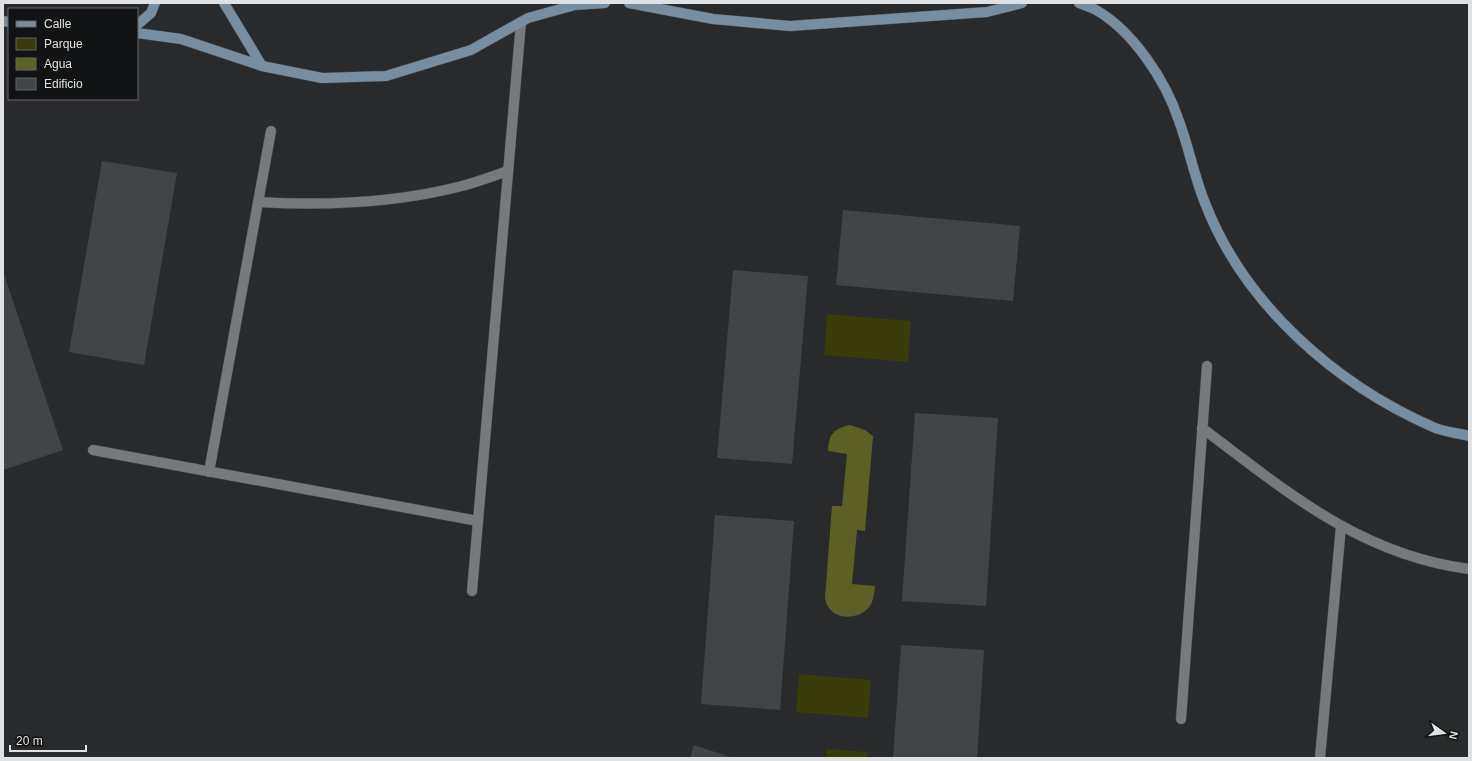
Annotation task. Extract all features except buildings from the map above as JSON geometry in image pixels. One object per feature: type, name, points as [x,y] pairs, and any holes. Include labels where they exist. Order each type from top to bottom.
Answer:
[{"type":"street","points":[[138,24],[150,13],[155,3]]},
{"type":"street","points":[[224,3],[262,66]]},
{"type":"street","points":[[138,33],[181,39],[262,66],[322,78],[386,76],[471,50],[528,18],[575,5],[605,3]]},
{"type":"street","points":[[629,3],[713,20],[790,26],[987,12],[1022,3]]},
{"type":"street","points":[[1079,3],[1096,9],[1127,34],[1158,75],[1179,120],[1205,204],[1234,261],[1268,306],[1308,349],[1375,397],[1435,428],[1469,436]]},
{"type":"street","points":[[472,591],[521,22]]},
{"type":"street","points":[[209,472],[271,131]]},
{"type":"street","points":[[258,202],[292,204],[348,203],[421,194],[462,186],[508,171]]},
{"type":"street","points":[[1181,719],[1207,366]]},
{"type":"street","points":[[1202,428],[1304,505],[1360,537],[1403,554],[1469,569]]},
{"type":"street","points":[[93,450],[478,521]]},
{"type":"street","points":[[1320,758],[1341,526]]},
{"type":"green space","points":[[827,314],[911,321],[908,362],[824,355]]},
{"type":"green space","points":[[799,674],[871,680],[868,718],[796,712]]},
{"type":"green space","points":[[827,749],[867,752],[867,758],[826,758]]},
{"type":"water","points":[[850,425],[865,430],[873,436],[865,531],[857,530],[852,584],[875,586],[872,602],[865,611],[856,616],[844,617],[834,613],[829,608],[825,598],[832,506],[842,506],[847,454],[828,451],[829,440],[833,433],[840,428]]}]
